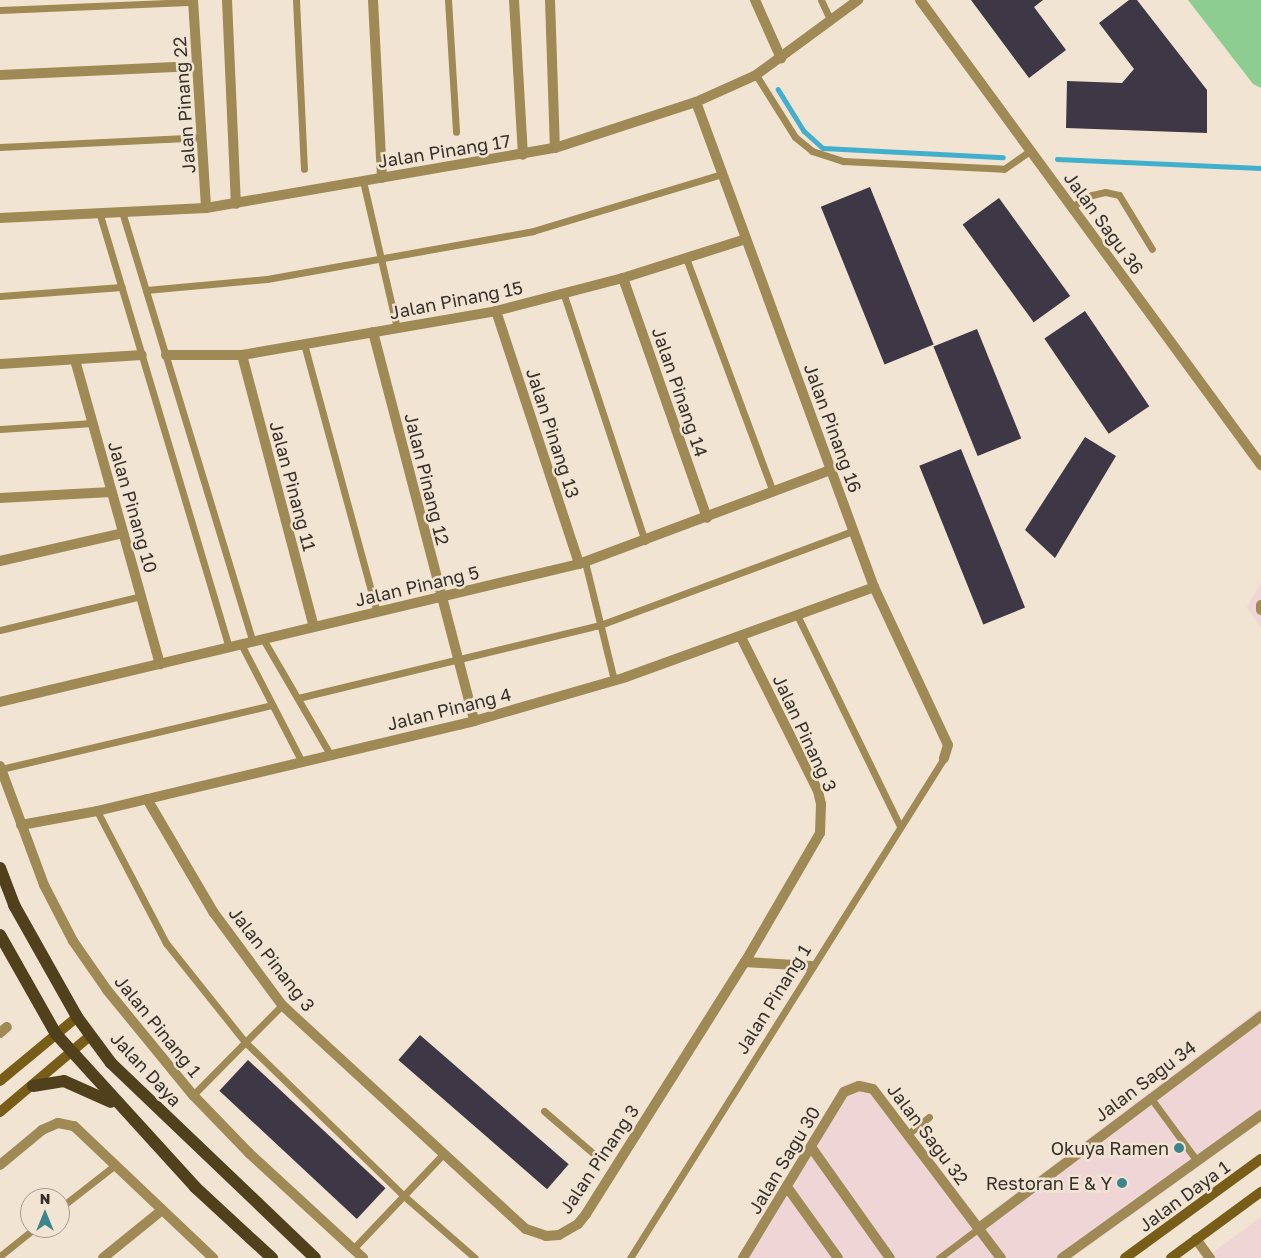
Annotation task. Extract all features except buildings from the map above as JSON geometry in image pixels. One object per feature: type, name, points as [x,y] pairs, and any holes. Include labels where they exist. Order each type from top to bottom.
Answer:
[{"type":"main road","name":"Jalan Daya","points":[[0,868],[14,905],[78,1016],[91,1035],[128,1080],[314,1258]]},
{"type":"main road","points":[[0,935],[56,1034],[71,1052],[116,1104],[195,1187],[272,1258]]},
{"type":"main road","points":[[0,1081],[78,1016]]},
{"type":"main road","points":[[0,1112],[91,1035]]},
{"type":"main road","points":[[33,1086],[64,1081],[116,1104]]},
{"type":"main road","name":"Jalan Daya 1","points":[[1125,1258],[1261,1159]]},
{"type":"main road","points":[[1171,1258],[1261,1192]]},
{"type":"street","points":[[226,0],[236,204]]},
{"type":"street","points":[[373,0],[382,178]]},
{"type":"street","points":[[514,0],[523,155]]},
{"type":"street","points":[[550,0],[554,148]]},
{"type":"street","points":[[755,0],[780,58]]},
{"type":"street","name":"Jalan Pinang 17","points":[[0,218],[123,215],[206,208],[523,155],[554,148],[696,102],[756,75],[858,0]]},
{"type":"street","name":"Jalan Sagu 36","points":[[920,0],[1261,465]]},
{"type":"street","name":"Jalan Pinang 22","points":[[193,1],[206,208]]},
{"type":"street","points":[[0,75],[197,66]]},
{"type":"street","name":"Jalan Pinang 16","points":[[696,102],[874,586],[948,745],[944,758]]},
{"type":"street","name":"Jalan Pinang 15","points":[[166,356],[242,354],[496,311],[564,295],[746,239]]},
{"type":"street","name":"Jalan Pinang 14","points":[[623,278],[707,518]]},
{"type":"street","name":"Jalan Pinang 13","points":[[496,311],[582,563]]},
{"type":"street","name":"Jalan Pinang 12","points":[[373,332],[474,721]]},
{"type":"street","name":"Jalan Pinang 11","points":[[242,354],[314,627]]},
{"type":"street","points":[[0,364],[142,355]]},
{"type":"street","name":"Jalan Pinang 10","points":[[75,360],[160,664]]},
{"type":"street","name":"Jalan Pinang 5","points":[[0,702],[582,563],[707,518],[831,470]]},
{"type":"street","points":[[0,498],[111,492]]},
{"type":"street","points":[[0,561],[123,532]]},
{"type":"street","name":"Jalan Pinang 4","points":[[21,825],[96,811],[474,721],[614,680],[798,617],[874,586]]},
{"type":"street","points":[[1261,605],[1261,610]]},
{"type":"street","name":"Jalan Pinang 3","points":[[147,799],[214,913],[282,1005],[526,1229],[546,1236],[567,1232],[586,1214],[745,962],[814,848],[822,817],[818,790],[741,637]]},
{"type":"street","name":"Jalan Pinang 1","points":[[1,767],[44,885],[73,941],[145,1039],[193,1095],[249,1153],[363,1258]]},
{"type":"street","points":[[745,962],[812,966]]},
{"type":"street","name":"Jalan Sagu 34","points":[[979,1228],[1150,1097],[1261,1016]]},
{"type":"street","name":"Jalan Sagu 32","points":[[859,1086],[873,1089],[1001,1258]]},
{"type":"street","name":"Jalan Sagu 30","points":[[745,1257],[844,1092],[859,1086]]},
{"type":"street","points":[[1062,1258],[1261,1115]]},
{"type":"street","points":[[0,1166],[42,1130],[58,1123],[74,1126],[213,1258]]},
{"type":"street","points":[[810,1147],[890,1258]]},
{"type":"street","points":[[787,1187],[838,1258]]},
{"type":"street","points":[[107,1257],[162,1210]]},
{"type":"street","points":[[1196,1239],[1210,1258]]},
{"type":"lane","points":[[296,0],[304,169]]},
{"type":"lane","points":[[448,0],[456,132]]},
{"type":"lane","points":[[821,0],[830,21]]},
{"type":"lane","points":[[0,10],[193,1]]},
{"type":"lane","points":[[756,75],[795,137],[812,151],[843,161],[1004,169],[1030,151]]},
{"type":"lane","points":[[0,147],[202,137]]},
{"type":"lane","points":[[146,290],[267,279],[533,232],[722,174]]},
{"type":"lane","points":[[363,181],[397,328]]},
{"type":"lane","points":[[1071,207],[1092,195],[1104,192],[1119,195],[1152,249]]},
{"type":"lane","points":[[100,215],[229,647]]},
{"type":"lane","points":[[123,215],[253,642]]},
{"type":"lane","points":[[686,258],[774,492]]},
{"type":"lane","points":[[0,296],[122,287]]},
{"type":"lane","points":[[564,295],[645,541]]},
{"type":"lane","points":[[304,344],[377,612]]},
{"type":"lane","points":[[0,429],[93,423]]},
{"type":"lane","points":[[298,698],[600,625],[853,531]]},
{"type":"lane","points":[[582,563],[614,680]]},
{"type":"lane","points":[[0,630],[142,596]]},
{"type":"lane","points":[[798,617],[900,826]]},
{"type":"lane","points":[[264,639],[331,756]]},
{"type":"lane","points":[[241,644],[302,762]]},
{"type":"lane","points":[[1,767],[272,704]]},
{"type":"lane","name":"Jalan Pinang 1","points":[[630,1258],[944,758]]},
{"type":"lane","points":[[96,811],[166,943],[245,1042],[404,1196],[475,1258]]},
{"type":"lane","points":[[193,1095],[282,1005]]},
{"type":"lane","points":[[1150,1097],[1197,1161]]},
{"type":"lane","points":[[544,1111],[594,1154]]},
{"type":"lane","points":[[908,1134],[930,1117]]},
{"type":"lane","points":[[353,1249],[443,1154]]},
{"type":"lane","points":[[70,1200],[114,1165]]},
{"type":"lane","points":[[939,1258],[979,1228]]},
{"type":"lane","points":[[0,1256],[22,1238]]},
{"type":"shaded area","points":[[1261,582],[1261,628],[1247,607]]},
{"type":"shaded area","points":[[1261,1008],[1261,1122],[1072,1258],[737,1258],[840,1088],[852,1081],[862,1080],[875,1085],[980,1220]]},
{"type":"shaded area","points":[[1261,1217],[1261,1258],[1205,1258]]},
{"type":"green space","points":[[1188,0],[1261,0],[1261,88],[1253,84]]},
{"type":"waterway","points":[[778,89],[804,131],[823,148],[1003,157]]},
{"type":"waterway","points":[[1057,159],[1261,168]]},
{"type":"place","name":"Okuya Ramen","points":[[1179,1148]]},
{"type":"place","name":"Restoran E & Y","points":[[1122,1183]]}]
